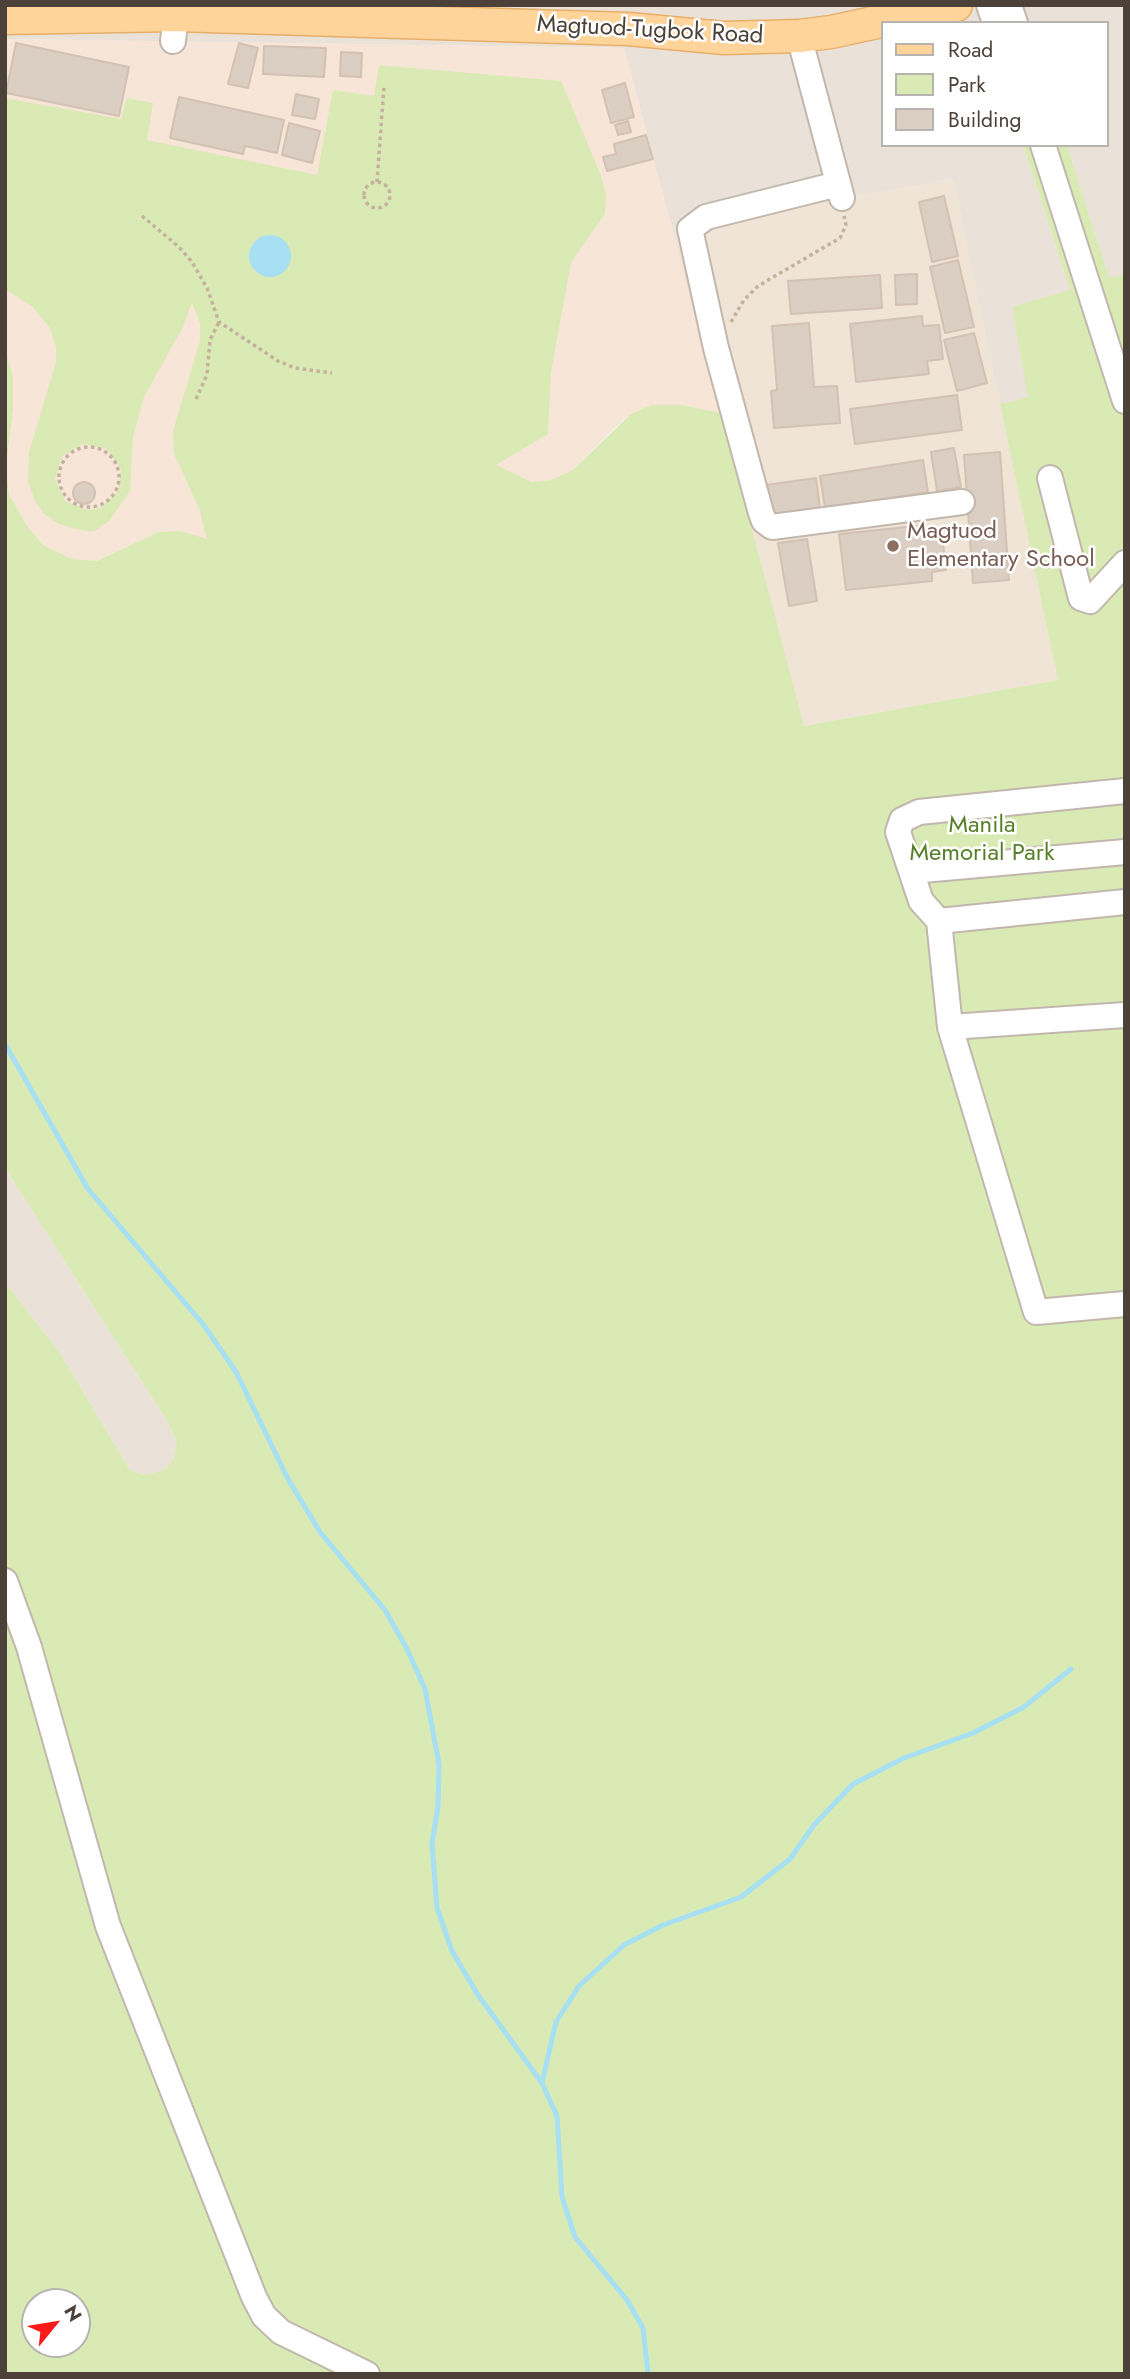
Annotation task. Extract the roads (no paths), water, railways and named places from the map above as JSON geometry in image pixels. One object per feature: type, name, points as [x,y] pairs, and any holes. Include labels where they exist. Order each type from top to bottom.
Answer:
[{"type":"main road","name":"Magtuod-Tugbok Road","points":[[5,18],[175,28],[628,29],[724,38],[799,36],[956,5]]},
{"type":"street","points":[[799,36],[840,191],[706,218],[690,229],[716,348],[761,513],[768,525],[962,502]]},
{"type":"street","points":[[1044,147],[1117,352],[1125,401]]},
{"type":"street","points":[[1050,478],[1081,598],[1090,601],[1125,563]]},
{"type":"street","points":[[1125,791],[909,816],[902,820],[898,832],[921,901],[939,921],[950,1027],[1036,1312],[1125,1304]]},
{"type":"street","points":[[911,871],[1125,852]]},
{"type":"street","points":[[939,921],[1125,902]]},
{"type":"street","points":[[950,1027],[1125,1015]]},
{"type":"street","points":[[5,1581],[29,1647],[108,1926],[254,2297],[264,2316],[281,2332],[367,2374]]},
{"type":"water","points":[[270,235],[285,241],[291,256],[285,271],[270,277],[255,271],[249,256],[255,241]]},
{"type":"waterway","points":[[5,1044],[88,1189],[203,1324],[236,1372],[288,1479],[320,1532],[385,1610],[407,1649],[425,1689],[439,1764],[438,1806],[432,1844],[437,1908],[452,1951],[478,1995],[542,2083],[557,2116],[562,2197],[575,2237],[627,2300],[643,2328],[648,2374]]},
{"type":"waterway","points":[[542,2083],[556,2022],[579,1986],[624,1945],[663,1925],[741,1897],[790,1859],[814,1825],[853,1784],[904,1758],[973,1733],[1024,1707],[1071,1669]]},
{"type":"place","name":"Magtuod Elementary School","points":[[893,546]]},
{"type":"park label","name":"Manila Memorial Park","points":[[982,840]]}]
